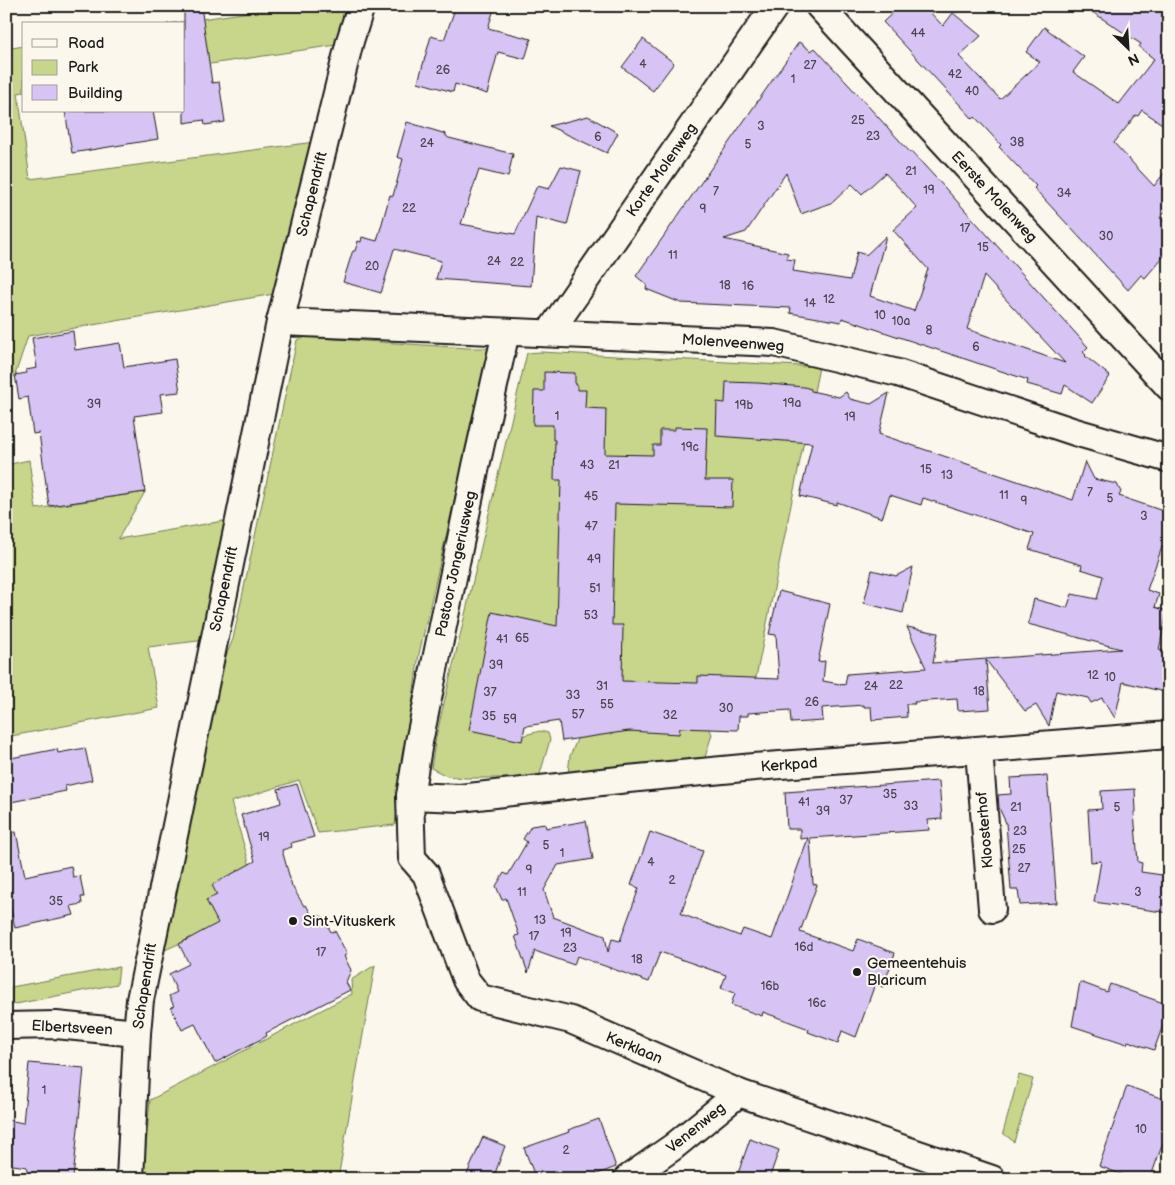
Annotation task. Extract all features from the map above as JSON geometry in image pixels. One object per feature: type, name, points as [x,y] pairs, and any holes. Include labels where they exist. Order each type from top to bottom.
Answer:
[{"type":"street","name":"Schapendrift","points":[[130,1179],[140,1000],[280,322],[350,41],[361,6]]},
{"type":"street","name":"Korte Molenweg","points":[[549,333],[775,6]]},
{"type":"street","name":"Eerste Molenweg","points":[[819,6],[1169,387]]},
{"type":"street","name":"Molenveenweg","points":[[280,322],[774,343],[898,373],[1075,432],[1169,459]]},
{"type":"street","name":"Pastoor Jongeriusweg","points":[[410,796],[419,742],[468,504],[506,332]]},
{"type":"street","name":"Kerkpad","points":[[410,796],[460,798],[628,778],[1169,735]]},
{"type":"street","name":"Kloosterhof","points":[[979,750],[992,909]]},
{"type":"street","name":"Kerklaan","points":[[410,796],[412,858],[426,874],[466,980],[480,998],[571,1020],[739,1092],[992,1179]]},
{"type":"street","name":"Elbertsveen","points":[[6,1026],[56,1025],[137,1033]]},
{"type":"street","name":"Venenweg","points":[[627,1179],[673,1147],[739,1092]]},
{"type":"green space","points":[[291,6],[354,6],[343,44],[185,68],[185,22],[181,22]]},
{"type":"green space","points":[[22,46],[22,92],[18,93],[30,179],[315,142],[280,293],[28,336],[15,375],[6,381],[6,49]]},
{"type":"green space","points":[[306,337],[489,348],[419,654],[395,825],[318,833],[299,780],[231,802],[260,899],[218,926],[165,950],[179,858],[215,682],[233,639],[297,340]]},
{"type":"green space","points":[[541,352],[819,367],[753,692],[516,704],[521,736],[540,731],[548,733],[550,740],[540,774],[532,778],[465,778],[447,776],[431,768],[436,737],[527,353]]},
{"type":"green space","points":[[29,460],[36,509],[145,492],[118,539],[229,520],[206,640],[148,647],[159,708],[6,737],[6,465]]},
{"type":"green space","points":[[695,726],[709,728],[712,734],[703,764],[568,773],[570,756],[578,737],[593,734]]},
{"type":"green space","points":[[375,965],[338,1179],[143,1179],[150,1100],[352,994],[351,980]]},
{"type":"green space","points":[[119,967],[117,984],[6,1006],[6,988]]},
{"type":"green space","points":[[1019,1075],[1033,1079],[1014,1142],[1003,1133]]},
{"type":"building","points":[[184,6],[201,6],[212,83],[219,82],[225,122],[205,125],[204,120],[184,123]]},
{"type":"building","points":[[456,6],[495,6],[488,28],[531,39],[525,59],[498,52],[487,94],[455,84],[453,92],[418,82],[431,36],[444,40]]},
{"type":"building","points":[[900,6],[924,6],[943,26],[953,13],[981,36],[959,56],[1000,99],[1040,62],[1026,52],[1044,27],[1084,57],[1073,72],[1119,104],[1154,59],[1139,47],[1141,44],[1083,6],[1169,6],[1169,129],[1142,110],[1114,143],[1154,186],[1169,167],[1169,207],[1160,218],[1169,225],[1169,250],[1145,278],[1141,275],[1128,290],[1034,188],[1036,186],[999,147],[1001,145],[975,117],[973,119],[883,22]]},
{"type":"building","points":[[643,39],[674,63],[653,91],[622,67]]},
{"type":"building","points":[[799,42],[811,51],[815,48],[912,152],[1088,347],[1083,352],[1085,356],[1110,376],[1092,403],[1065,385],[1062,394],[1027,384],[1028,380],[842,318],[841,322],[790,313],[791,308],[681,303],[646,289],[647,285],[636,276]],"holes":[[[786,173],[801,214],[833,202],[852,184],[862,194],[885,173],[902,191],[917,208],[893,230],[928,269],[914,311],[870,296],[886,236],[866,255],[857,252],[850,280],[793,271],[795,260],[787,259],[788,253],[724,239],[746,232]],[[984,276],[1065,363],[967,329]]]},
{"type":"building","points":[[65,112],[153,112],[158,139],[72,153]]},
{"type":"building","points":[[588,116],[618,133],[607,153],[549,126]]},
{"type":"building","points":[[407,122],[446,134],[449,138],[513,154],[508,177],[479,170],[461,224],[515,234],[537,186],[549,189],[561,166],[581,171],[567,225],[536,217],[531,286],[436,279],[441,261],[394,249],[381,293],[343,282],[352,253],[355,251],[358,241],[361,242],[362,237],[377,241],[390,195],[393,196],[403,159],[397,157]]},
{"type":"building","points":[[73,331],[75,350],[120,343],[124,367],[175,359],[180,392],[160,394],[163,412],[134,416],[145,492],[49,506],[39,433],[33,434],[28,397],[19,399],[15,375],[27,373],[26,370],[37,368],[32,338]]},
{"type":"building","points":[[544,372],[575,373],[577,390],[586,390],[585,408],[606,409],[605,454],[653,455],[653,445],[660,445],[660,430],[675,430],[675,427],[707,428],[705,480],[733,480],[732,507],[615,504],[612,625],[623,625],[622,681],[698,683],[698,676],[779,679],[776,635],[769,634],[779,591],[830,604],[818,662],[825,661],[823,681],[845,685],[847,674],[926,668],[907,627],[938,633],[933,663],[1121,649],[1028,624],[1034,599],[1067,608],[1072,594],[1097,599],[1103,576],[1081,569],[1082,565],[1029,549],[1034,534],[923,498],[921,505],[890,495],[882,518],[837,502],[837,505],[800,496],[812,443],[716,436],[717,402],[725,403],[726,382],[804,387],[811,389],[811,391],[839,397],[846,392],[850,399],[871,404],[889,393],[879,434],[1073,500],[1085,461],[1094,479],[1117,484],[1121,492],[1119,496],[1169,513],[1169,535],[1164,548],[1162,547],[1147,590],[1159,594],[1155,607],[1167,611],[1159,650],[1169,652],[1169,693],[1123,682],[1115,718],[1102,698],[1091,703],[1088,698],[1056,691],[1049,726],[1036,705],[1025,711],[986,660],[990,709],[958,711],[957,699],[914,702],[915,704],[906,704],[907,717],[872,720],[871,707],[864,707],[864,705],[822,708],[823,721],[791,723],[790,710],[748,713],[748,716],[739,716],[738,730],[680,728],[679,734],[629,731],[562,741],[559,721],[525,726],[522,741],[469,730],[492,612],[557,626],[561,480],[554,480],[555,440],[553,440],[553,425],[533,425],[534,391],[544,391]]},
{"type":"building","points":[[913,567],[903,613],[864,603],[872,570],[896,576]]},
{"type":"building","points":[[85,748],[92,780],[65,786],[66,791],[6,803],[6,759],[57,749],[58,753]]},
{"type":"building","points":[[1047,776],[1057,903],[1020,905],[1018,890],[1011,890],[1006,823],[999,808],[998,795],[1011,794],[1010,778]]},
{"type":"building","points":[[939,781],[942,819],[928,820],[929,830],[810,838],[813,884],[817,885],[800,932],[853,951],[858,939],[895,953],[883,987],[875,984],[856,1037],[842,1031],[838,1043],[808,1032],[809,1029],[763,1012],[762,1016],[731,1005],[735,993],[721,988],[726,975],[660,952],[649,982],[577,956],[574,965],[535,951],[528,973],[515,936],[519,935],[506,898],[502,900],[496,886],[504,873],[508,875],[527,842],[523,839],[531,826],[545,824],[546,828],[586,821],[593,859],[558,865],[544,890],[553,917],[605,936],[608,952],[612,939],[620,941],[639,888],[631,885],[650,832],[703,851],[681,914],[740,936],[743,929],[772,939],[808,838],[800,839],[800,829],[787,829],[785,792]]},
{"type":"building","name":"Sint-Vituskerk","points":[[297,784],[314,837],[291,843],[292,847],[282,850],[292,886],[304,906],[306,905],[311,914],[323,917],[331,932],[335,931],[347,954],[344,956],[351,970],[346,982],[350,990],[266,1033],[267,1036],[215,1063],[195,1024],[182,1030],[171,1007],[174,1006],[169,996],[177,992],[169,974],[189,964],[179,944],[218,923],[206,900],[217,895],[212,885],[255,861],[241,815],[281,803],[278,789]]},
{"type":"building","points":[[1135,789],[1136,812],[1134,812],[1138,862],[1142,863],[1141,872],[1169,876],[1169,913],[1094,902],[1101,861],[1091,862],[1088,810],[1102,809],[1101,791]]},
{"type":"building","points":[[16,832],[25,876],[71,866],[73,877],[80,876],[84,897],[81,897],[82,904],[71,906],[74,915],[15,928],[6,887],[6,833]]},
{"type":"building","points":[[1080,982],[1107,992],[1110,984],[1169,1005],[1154,1050],[1128,1041],[1127,1044],[1072,1026]]},
{"type":"building","points":[[29,1063],[84,1068],[73,1179],[26,1179],[27,1167],[6,1164],[8,1120],[23,1123]]},
{"type":"building","points":[[1127,1086],[1169,1101],[1169,1145],[1163,1143],[1150,1179],[1134,1179],[1099,1166]]},
{"type":"building","points":[[599,1119],[616,1167],[584,1179],[536,1179],[524,1148]]},
{"type":"building","points":[[483,1137],[505,1146],[493,1179],[465,1179]]},
{"type":"building","points":[[750,1139],[779,1150],[769,1179],[736,1179]]},
{"type":"place","name":"Sint-Vituskerk","points":[[293,921]]},
{"type":"place","name":"Gemeentehuis Blaricum","points":[[857,972]]}]
